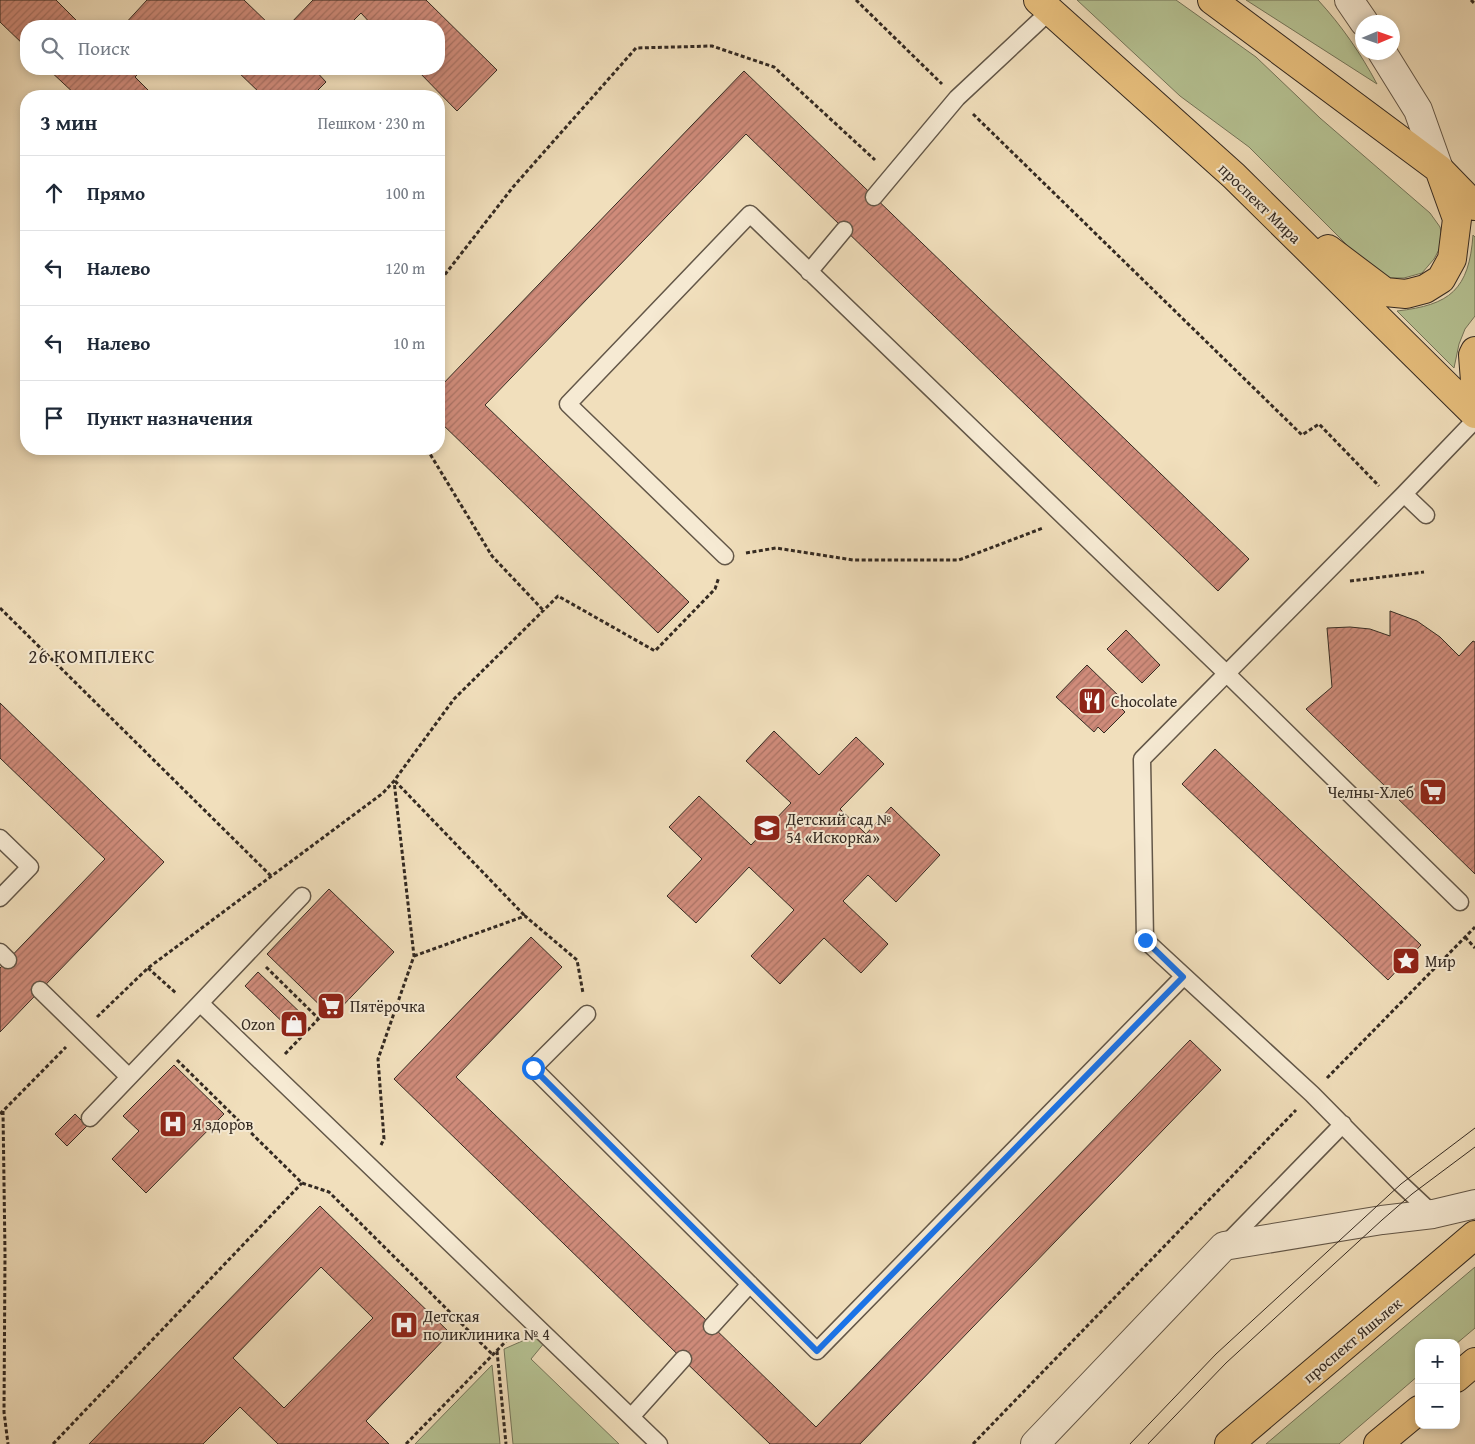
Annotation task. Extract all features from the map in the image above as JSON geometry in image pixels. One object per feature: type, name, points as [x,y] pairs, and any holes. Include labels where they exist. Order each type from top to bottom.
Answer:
[{"type":"main road","points":[[1212,0],[1439,169],[1475,206]]},
{"type":"main road","name":"проспект Мира","points":[[1042,4],[1234,176],[1475,414]]},
{"type":"main road","points":[[1234,176],[1385,292],[1406,294],[1425,289],[1441,279],[1452,260],[1458,219],[1439,169]]},
{"type":"main road","points":[[1475,351],[1473,355],[1475,381]]},
{"type":"main road","name":"проспект Яшьлек","points":[[1229,1444],[1475,1235]]},
{"type":"main road","points":[[1460,1375],[1475,1362]]},
{"type":"main road","points":[[1378,1444],[1415,1413]]},
{"type":"street","points":[[1349,0],[1359,15]]},
{"type":"street","points":[[1387,60],[1418,110],[1439,169]]},
{"type":"street","points":[[1035,1444],[1224,1246],[1382,1220],[1433,1214],[1475,1204]]},
{"type":"lane","points":[[874,197],[957,98],[1042,4]]},
{"type":"lane","points":[[725,556],[568,404],[750,214],[1226,673],[1460,902]]},
{"type":"lane","points":[[809,272],[844,230]]},
{"type":"lane","points":[[1433,1214],[1343,1124],[1145,940],[1142,759],[1475,420]]},
{"type":"lane","points":[[1400,498],[1426,515]]},
{"type":"lane","points":[[0,838],[30,868],[0,898]]},
{"type":"lane","points":[[90,1118],[302,896]]},
{"type":"lane","points":[[587,1014],[533,1068],[817,1351],[1183,977]]},
{"type":"lane","points":[[40,990],[129,1077]]},
{"type":"lane","points":[[197,1006],[270,1070],[659,1444]]},
{"type":"lane","points":[[1224,1246],[1343,1124]]},
{"type":"lane","points":[[712,1326],[750,1284]]},
{"type":"lane","points":[[631,1417],[683,1359]]},
{"type":"path","points":[[856,0],[1302,435],[1319,424],[1400,498]]},
{"type":"path","points":[[1471,0],[1475,4]]},
{"type":"path","points":[[445,273],[513,187],[636,48],[712,46],[774,68],[892,176]]},
{"type":"path","points":[[431,455],[492,556],[543,610]]},
{"type":"path","points":[[8,1444],[4,1412],[5,1254],[1,1112],[148,968],[383,794],[454,699],[558,596],[655,651],[715,589],[725,556],[776,548],[853,560],[959,560],[1067,519]]},
{"type":"path","points":[[1313,586],[1424,572]]},
{"type":"path","points":[[0,608],[272,876]]},
{"type":"path","points":[[394,781],[525,916],[577,960],[587,1014]]},
{"type":"path","points":[[368,1165],[384,1139],[378,1059],[414,956],[394,781]]},
{"type":"path","points":[[414,956],[525,916]]},
{"type":"path","points":[[1321,1085],[1475,927]]},
{"type":"path","points":[[1465,937],[1475,948]]},
{"type":"path","points":[[268,962],[264,966],[319,1019]]},
{"type":"path","points":[[148,968],[197,1006]]},
{"type":"path","points":[[270,1070],[326,1011]]},
{"type":"path","points":[[296,1032],[302,1037]]},
{"type":"path","points":[[160,1044],[302,1183],[330,1192],[493,1355]]},
{"type":"path","points":[[195,1086],[200,1082]]},
{"type":"path","points":[[973,1444],[1296,1110]]},
{"type":"path","points":[[53,1444],[302,1183]]},
{"type":"path","points":[[406,1444],[529,1319]]},
{"type":"path","points":[[497,1351],[506,1444]]},
{"type":"green space","points":[[1077,0],[1176,0],[1256,57],[1320,118],[1430,213],[1440,227],[1443,242],[1434,259],[1422,273],[1404,278],[1390,278],[1369,267],[1249,147],[1180,96]]},
{"type":"green space","points":[[1246,0],[1318,0],[1355,48],[1355,60],[1363,60],[1377,84]]},
{"type":"green space","points":[[1473,235],[1475,237],[1475,316],[1465,329],[1459,344],[1454,368],[1397,311],[1431,304],[1443,299],[1453,291],[1461,282],[1467,269]]},
{"type":"green space","points":[[1475,1267],[1475,1328],[1460,1341],[1460,1339],[1415,1339],[1415,1378],[1339,1444],[1266,1444]]},
{"type":"green space","points":[[536,1335],[545,1342],[531,1359],[619,1444],[513,1444],[504,1349]]},
{"type":"green space","points":[[492,1365],[500,1444],[415,1444]]},
{"type":"building","points":[[0,0],[56,0],[76,20],[20,20],[20,41],[0,22]]},
{"type":"building","points":[[147,0],[244,0],[265,20],[129,20]]},
{"type":"building","points":[[313,0],[426,0],[497,70],[457,111],[445,99],[445,90],[436,90],[422,75],[445,75],[445,20],[367,20],[361,13],[354,20],[294,20]]},
{"type":"building","points":[[744,71],[1249,559],[1218,591],[746,134],[485,405],[689,602],[658,633],[445,427],[445,382]]},
{"type":"building","points":[[54,75],[137,75],[135,77],[148,90],[71,90]]},
{"type":"building","points":[[241,75],[320,75],[326,82],[318,90],[257,90]]},
{"type":"building","name":"Челны-Хлеб","points":[[1390,611],[1417,621],[1440,637],[1459,656],[1473,641],[1475,642],[1475,874],[1306,709],[1332,687],[1327,628],[1350,627],[1370,629],[1390,636]]},
{"type":"building","points":[[1126,630],[1160,665],[1142,683],[1107,649]]},
{"type":"building","points":[[1087,665],[1124,701],[1119,706],[1125,712],[1104,733],[1098,727],[1094,732],[1056,697]]},
{"type":"building","points":[[0,703],[164,862],[0,1032],[0,968],[105,859],[0,758]]},
{"type":"building","points":[[774,731],[819,775],[856,737],[884,764],[840,809],[866,834],[891,807],[940,855],[896,902],[868,875],[843,901],[888,944],[861,973],[824,938],[780,984],[751,956],[794,910],[749,867],[696,923],[667,896],[702,859],[669,827],[699,796],[751,845],[791,803],[746,761]]},
{"type":"building","points":[[1215,749],[1421,945],[1388,980],[1182,784]]},
{"type":"building","points":[[329,889],[394,952],[332,1017],[267,954]]},
{"type":"building","points":[[531,937],[562,967],[456,1077],[816,1427],[1190,1040],[1221,1070],[860,1444],[770,1444],[394,1079]]},
{"type":"building","points":[[258,972],[307,1019],[294,1033],[245,986]]},
{"type":"building","name":"Я здоров","points":[[174,1065],[224,1114],[146,1193],[112,1159],[139,1131],[123,1116]]},
{"type":"building","points":[[75,1114],[87,1126],[67,1146],[55,1134]]},
{"type":"building","name":"Детская поликлиника № 4","points":[[320,1206],[450,1333],[366,1421],[389,1444],[278,1444],[240,1407],[203,1444],[89,1444]],"holes":[[[321,1267],[373,1318],[284,1408],[233,1358]]]},
{"type":"tram line","points":[[1130,1444],[1216,1354],[1401,1184],[1475,1128]]},
{"type":"tram line","points":[[1148,1444],[1226,1363],[1382,1220],[1412,1194],[1475,1147]]},
{"type":"place","name":"Chocolate","points":[[1092,701]]},
{"type":"place","name":"Челны-Хлеб","points":[[1433,792]]},
{"type":"place","name":"Детский сад № 54 «Искорка»","points":[[767,828]]},
{"type":"place","name":"Мир","points":[[1406,961]]},
{"type":"place","name":"Пятёрочка","points":[[331,1006]]},
{"type":"place","name":"Ozon","points":[[294,1024]]},
{"type":"place","name":"Я здоров","points":[[173,1124]]},
{"type":"place","name":"Детская поликлиника № 4","points":[[404,1325]]},
{"type":"district","name":"26 КОМПЛЕКС","points":[[92,656]]},
{"type":"route","points":[[533,1068],[817,1351],[1183,977],[1145,940]]}]
